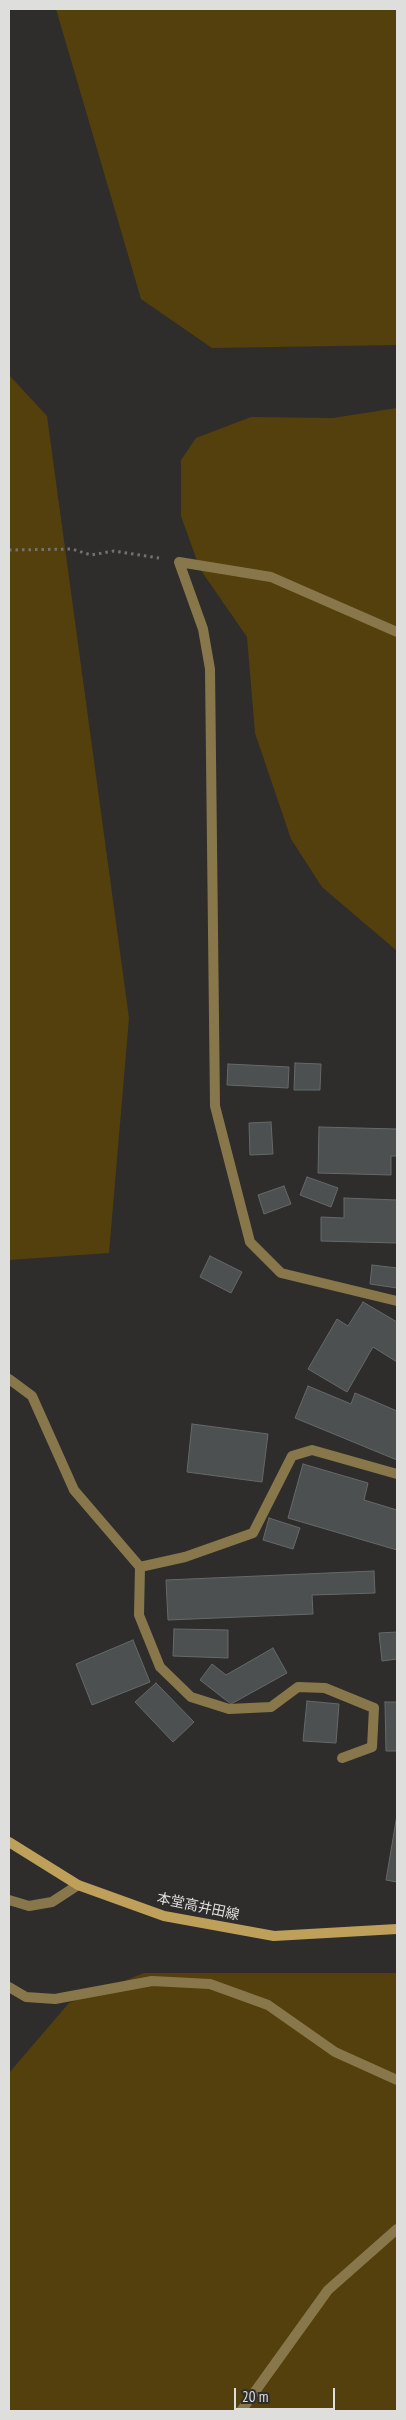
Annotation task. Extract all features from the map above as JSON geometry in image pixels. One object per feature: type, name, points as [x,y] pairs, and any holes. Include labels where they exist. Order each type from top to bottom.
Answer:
[{"type":"main road","name":"本堂高井田線","points":[[9,1842],[78,1885],[164,1916],[274,1936],[397,1929]]},
{"type":"street","points":[[397,632],[271,577],[178,562],[203,629],[210,669],[215,1106],[250,1242],[281,1273],[397,1300]]},
{"type":"street","points":[[9,1379],[32,1396],[74,1490],[140,1567],[139,1615],[160,1667],[191,1697],[229,1709],[271,1707],[298,1687],[325,1688],[374,1708],[372,1747],[342,1758]]},
{"type":"street","points":[[140,1567],[185,1557],[253,1533],[292,1456],[312,1450],[397,1474]]},
{"type":"street","points":[[9,1900],[29,1906],[52,1902],[78,1885]]},
{"type":"street","points":[[9,1987],[26,1997],[55,1999],[152,1981],[210,1984],[268,2004],[335,2052],[397,2080]]},
{"type":"street","points":[[241,2411],[328,2290],[397,2229]]},
{"type":"path","points":[[9,550],[72,548],[91,555],[114,550],[178,562]]},
{"type":"shaded area","points":[[56,9],[397,9],[397,345],[212,348],[141,299]]},
{"type":"shaded area","points":[[9,375],[47,416],[129,1018],[109,1253],[9,1260]]},
{"type":"shaded area","points":[[397,408],[397,951],[322,887],[291,839],[255,733],[247,637],[200,569],[181,516],[181,460],[196,438],[251,417],[333,418]]},
{"type":"shaded area","points":[[144,1973],[397,1973],[397,2411],[9,2411],[9,2073],[69,2003]]},
{"type":"building","points":[[295,1063],[321,1064],[320,1090],[294,1090]]},
{"type":"building","points":[[228,1064],[289,1067],[288,1088],[227,1085]]},
{"type":"building","points":[[271,1122],[273,1154],[250,1155],[249,1123]]},
{"type":"building","points":[[319,1127],[397,1129],[397,1156],[391,1156],[391,1175],[318,1173]]},
{"type":"building","points":[[307,1177],[338,1188],[331,1207],[300,1195]]},
{"type":"building","points":[[284,1186],[291,1204],[264,1214],[258,1195]]},
{"type":"building","points":[[344,1198],[397,1200],[397,1243],[321,1241],[321,1217],[344,1218]]},
{"type":"building","points":[[210,1256],[242,1272],[231,1293],[200,1277]]},
{"type":"building","points":[[372,1265],[397,1268],[397,1288],[370,1284]]},
{"type":"building","points":[[363,1302],[397,1322],[397,1362],[373,1347],[347,1392],[308,1369],[337,1319],[348,1326]]},
{"type":"building","points":[[308,1386],[351,1404],[355,1393],[397,1411],[397,1460],[295,1418]]},
{"type":"building","points":[[192,1424],[268,1434],[262,1482],[187,1472]]},
{"type":"building","points":[[303,1464],[368,1483],[364,1500],[397,1510],[397,1550],[288,1518]]},
{"type":"building","points":[[269,1518],[300,1528],[293,1549],[263,1540]]},
{"type":"building","points":[[374,1571],[375,1593],[312,1595],[313,1614],[168,1620],[166,1580]]},
{"type":"building","points":[[174,1629],[228,1630],[228,1658],[173,1656]]},
{"type":"building","points":[[397,1632],[397,1659],[382,1661],[379,1633]]},
{"type":"building","points":[[133,1640],[150,1682],[92,1705],[76,1664]]},
{"type":"building","points":[[273,1648],[287,1673],[231,1704],[200,1680],[212,1664],[226,1675]]},
{"type":"building","points":[[156,1683],[194,1722],[173,1742],[135,1702]]},
{"type":"building","points":[[307,1701],[339,1704],[336,1743],[303,1741]]},
{"type":"building","points":[[385,1702],[397,1702],[397,1751],[386,1751]]},
{"type":"building","points":[[397,1815],[397,1882],[386,1880]]}]
